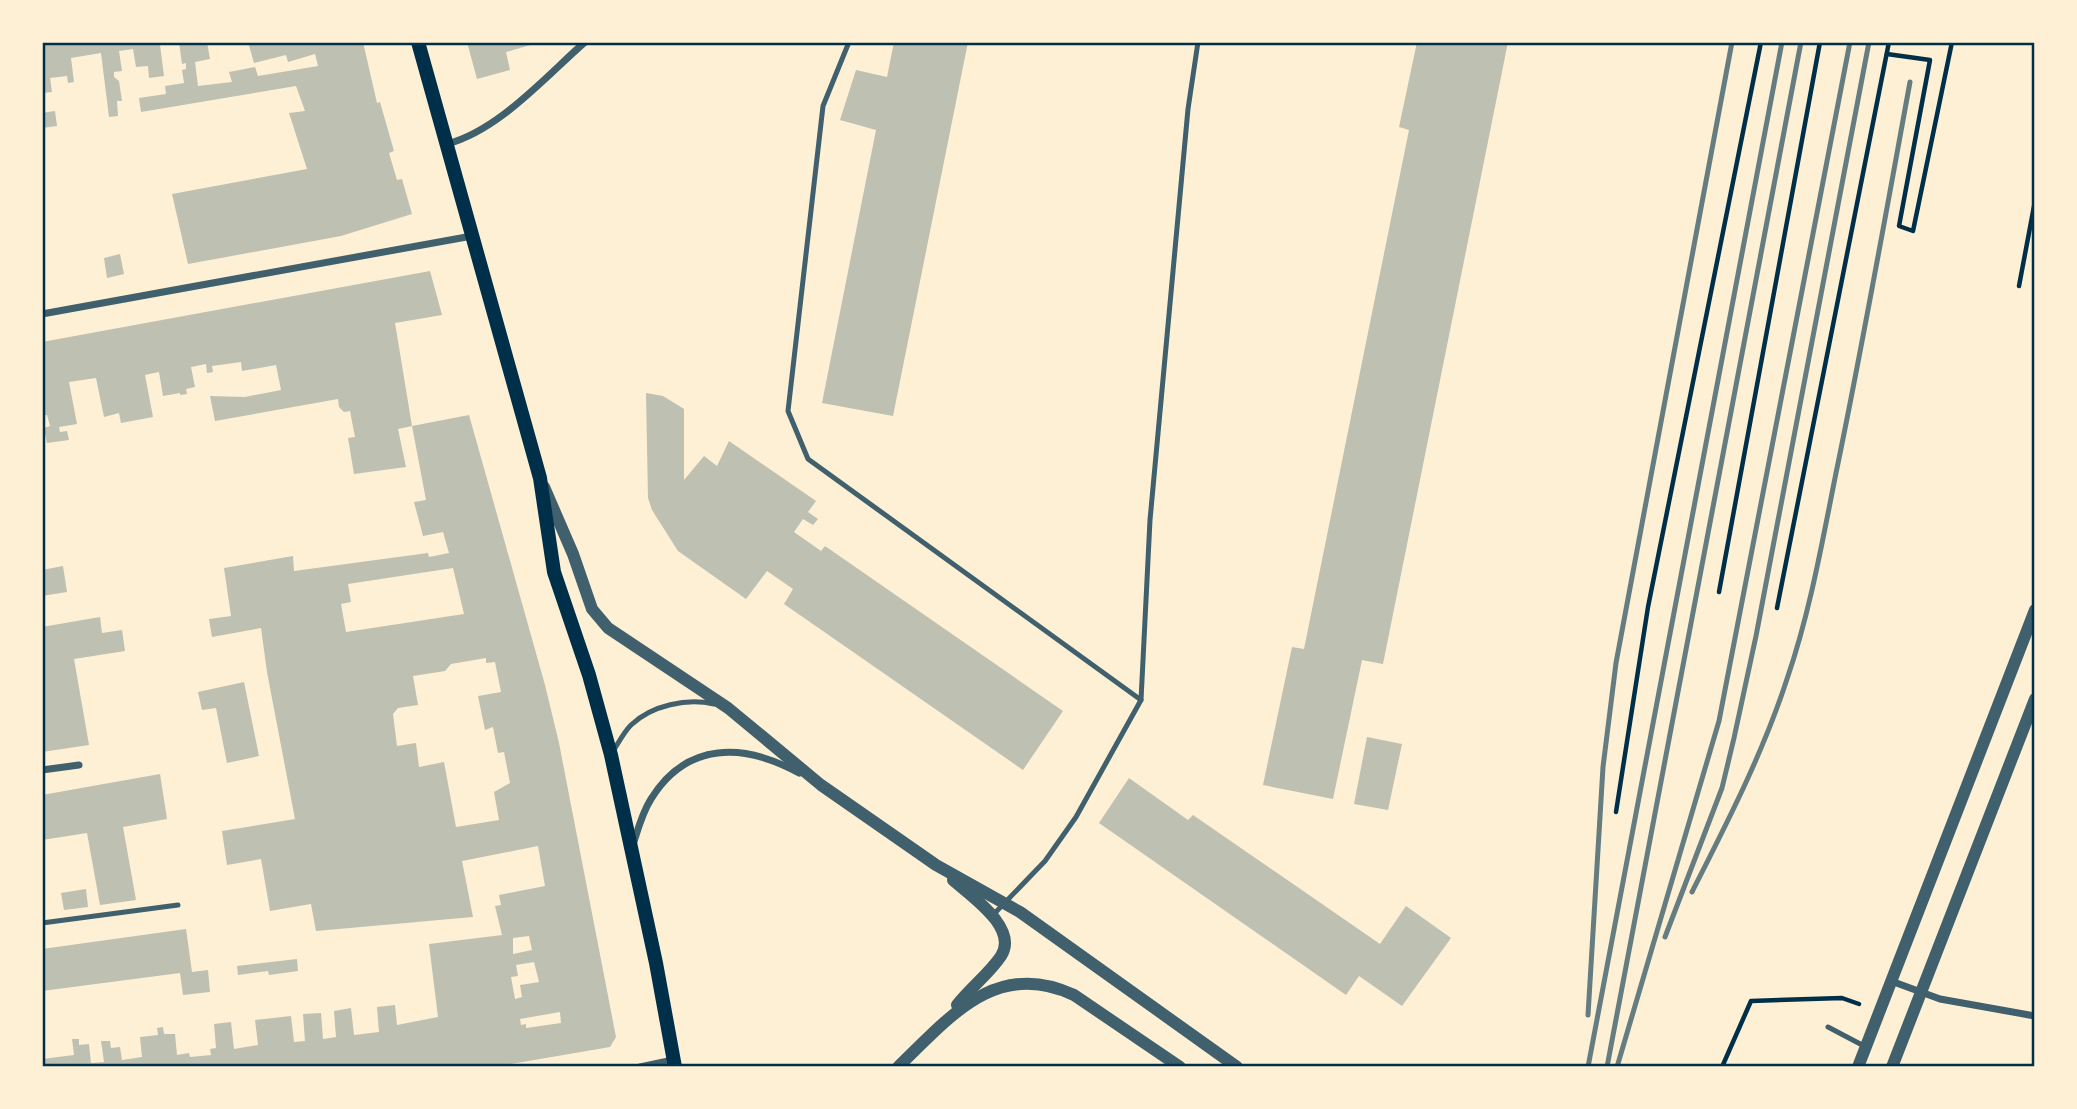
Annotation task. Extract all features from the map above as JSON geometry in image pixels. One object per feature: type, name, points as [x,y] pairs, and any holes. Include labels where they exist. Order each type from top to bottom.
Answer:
[{"type":"main road","points":[[418,42],[540,478],[554,572],[589,675],[611,755],[676,1065]]},
{"type":"street","points":[[447,144],[468,139],[497,119],[584,42]]},
{"type":"street","points":[[42,314],[473,236]]},
{"type":"street","points":[[540,478],[573,554],[589,601],[597,616],[617,635],[728,708],[821,785],[936,865],[1003,902],[1237,1067]]},
{"type":"street","points":[[1858,1067],[2033,625],[2035,610]]},
{"type":"street","points":[[1892,1067],[2035,699]]},
{"type":"street","points":[[631,849],[644,812],[661,785],[681,766],[704,755],[729,752],[757,755],[787,766],[821,785]]},
{"type":"street","points":[[42,769],[79,765]]},
{"type":"street","points":[[936,865],[992,916],[1004,935],[1002,955],[937,1030]]},
{"type":"street","points":[[1891,981],[1947,1001],[2035,1016]]},
{"type":"street","points":[[898,1067],[964,1005],[995,989],[1030,983],[1059,988],[1089,1005],[1180,1067]]},
{"type":"street","points":[[640,1067],[676,1065]]},
{"type":"lane","points":[[849,42],[823,106],[788,411],[808,459],[1141,699]]},
{"type":"lane","points":[[992,916],[1045,861],[1076,817],[1141,699],[1150,520],[1188,109],[1199,42]]},
{"type":"lane","points":[[611,755],[632,724],[655,710],[693,701],[728,708]]},
{"type":"lane","points":[[42,923],[178,905]]},
{"type":"lane","points":[[1828,1027],[1866,1046]]},
{"type":"path","points":[[1616,812],[1648,607],[1761,42]]},
{"type":"path","points":[[1719,592],[1820,42]]},
{"type":"path","points":[[1777,608],[1889,42]]},
{"type":"path","points":[[1887,54],[1930,61],[1899,226],[1913,231],[1952,42]]},
{"type":"path","points":[[2019,286],[2035,201]]},
{"type":"path","points":[[1722,1067],[1751,1001],[1842,998],[1879,1011]]},
{"type":"building","points":[[42,42],[172,44],[160,45],[164,76],[149,78],[148,66],[136,67],[133,49],[119,51],[122,71],[114,72],[114,77],[119,81],[122,101],[117,101],[118,116],[109,117],[101,53],[71,58],[74,82],[68,83],[67,76],[50,78],[52,92],[42,93]]},
{"type":"building","points":[[179,42],[207,42],[210,59],[195,62],[198,86],[232,82],[229,72],[255,67],[258,76],[318,66],[315,54],[288,62],[286,55],[254,63],[248,42],[363,42],[377,103],[380,102],[394,151],[389,153],[397,180],[402,179],[412,214],[341,236],[188,264],[172,194],[307,169],[289,113],[305,111],[296,86],[141,112],[139,98],[166,94],[165,86],[184,83],[182,70],[186,69],[186,63],[182,64]]},
{"type":"building","points":[[467,42],[537,43],[506,52],[510,70],[477,79]]},
{"type":"building","points":[[894,42],[968,42],[893,416],[822,403],[876,130],[840,120],[856,70],[887,77]]},
{"type":"building","points":[[1417,42],[1508,42],[1383,664],[1362,660],[1333,799],[1263,785],[1292,647],[1304,649],[1409,130],[1399,127]]},
{"type":"building","points":[[55,111],[57,126],[42,128],[42,113]]},
{"type":"building","points":[[120,254],[124,274],[107,278],[104,258]]},
{"type":"building","points":[[430,271],[442,315],[395,323],[412,426],[398,429],[406,467],[354,474],[348,438],[355,437],[350,411],[344,412],[339,407],[338,399],[215,421],[210,396],[245,397],[281,390],[276,365],[242,371],[241,362],[212,366],[213,372],[207,373],[206,364],[191,367],[195,387],[186,389],[187,394],[180,395],[163,396],[159,372],[145,375],[153,417],[121,423],[119,413],[104,417],[96,378],[69,382],[77,424],[59,427],[60,432],[67,431],[69,440],[47,443],[44,428],[50,426],[47,415],[42,416],[42,342]]},
{"type":"building","points":[[646,393],[663,396],[684,409],[684,480],[704,456],[717,466],[729,441],[816,501],[808,512],[818,519],[813,525],[803,519],[794,532],[821,551],[825,546],[1063,711],[1023,770],[784,604],[793,589],[767,571],[746,599],[678,551],[652,510],[648,498]]},
{"type":"building","points":[[469,415],[559,743],[616,1037],[610,1047],[494,1067],[42,1067],[42,1059],[74,1055],[72,1039],[79,1039],[79,1045],[89,1044],[91,1063],[104,1062],[101,1041],[110,1041],[111,1048],[120,1047],[122,1060],[142,1057],[140,1037],[158,1035],[157,1028],[163,1027],[164,1034],[175,1034],[177,1055],[189,1053],[190,1057],[211,1055],[210,1049],[216,1048],[214,1024],[231,1022],[234,1049],[258,1045],[255,1020],[291,1016],[294,1042],[305,1041],[303,1014],[321,1013],[323,1039],[336,1037],[334,1011],[351,1008],[354,1035],[379,1032],[377,1007],[395,1005],[397,1025],[438,1017],[429,944],[502,935],[495,906],[501,905],[499,895],[545,886],[538,846],[462,861],[473,917],[316,931],[311,904],[270,911],[261,859],[227,865],[222,831],[295,819],[261,628],[212,637],[209,619],[231,616],[224,568],[293,556],[294,571],[428,553],[429,557],[449,553],[443,532],[423,536],[414,502],[426,500],[412,426]],"holes":[[[453,568],[464,614],[346,632],[341,604],[351,602],[348,584]],[[486,658],[486,663],[495,662],[501,692],[478,696],[485,730],[493,727],[498,753],[504,752],[510,783],[494,792],[499,820],[456,827],[444,762],[419,767],[416,743],[397,746],[393,714],[398,708],[418,705],[413,676],[445,671],[451,664]],[[529,936],[532,950],[513,954],[513,938]],[[534,962],[539,982],[520,985],[522,997],[515,999],[511,977],[518,976],[516,965]],[[560,1012],[561,1023],[526,1028],[526,1024],[521,1025],[520,1019]]]},
{"type":"building","points":[[63,566],[67,592],[42,596],[42,570]]},
{"type":"building","points":[[100,617],[102,633],[122,630],[125,651],[74,659],[89,745],[42,752],[42,627]]},
{"type":"building","points":[[244,682],[259,756],[227,763],[216,708],[202,710],[198,692]]},
{"type":"building","points":[[1367,737],[1402,744],[1388,810],[1354,804]]},
{"type":"building","points":[[160,774],[167,819],[123,827],[136,900],[100,905],[87,833],[42,840],[42,795]]},
{"type":"building","points":[[1129,778],[1188,820],[1193,815],[1380,944],[1406,906],[1451,938],[1402,1006],[1359,976],[1346,995],[1099,823]]},
{"type":"building","points":[[86,889],[88,907],[64,910],[61,893]]},
{"type":"building","points":[[186,929],[192,972],[208,970],[210,992],[183,995],[180,973],[42,991],[42,949]]},
{"type":"building","points":[[297,959],[298,971],[238,975],[237,966]]},
{"type":"railway","points":[[1588,1015],[1603,767],[1616,663],[1732,42]]},
{"type":"railway","points":[[1588,1067],[1782,42]]},
{"type":"railway","points":[[1607,1067],[1801,42]]},
{"type":"railway","points":[[1617,1067],[1719,721],[1850,42]]},
{"type":"railway","points":[[1665,937],[1722,788],[1734,738],[1756,636],[1869,42]]},
{"type":"railway","points":[[1692,892],[1767,734],[1787,679],[1809,603],[1856,375],[1910,82]]}]
